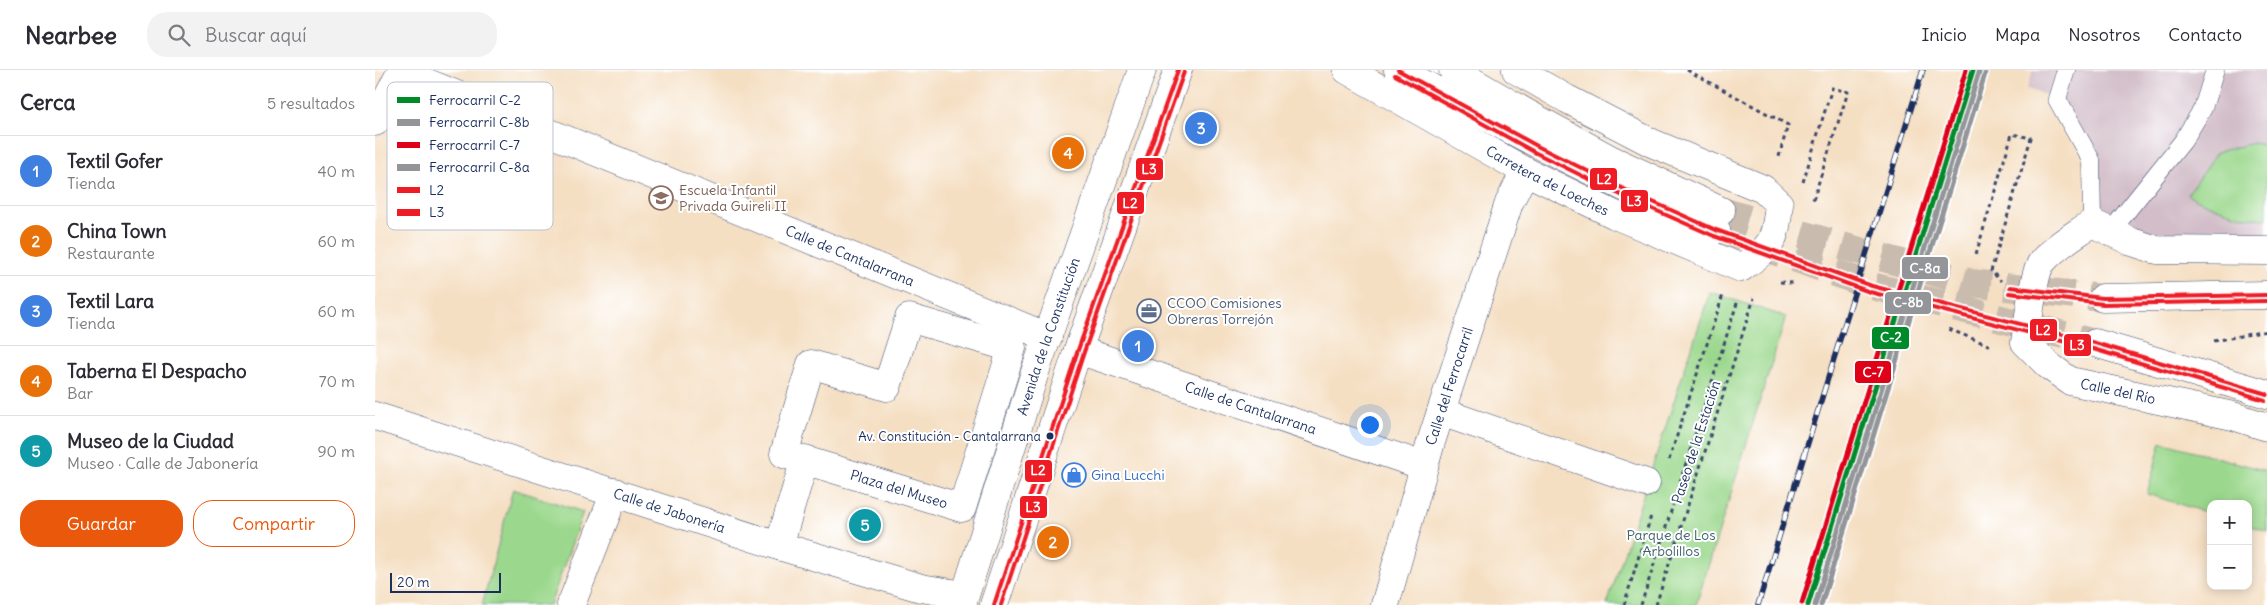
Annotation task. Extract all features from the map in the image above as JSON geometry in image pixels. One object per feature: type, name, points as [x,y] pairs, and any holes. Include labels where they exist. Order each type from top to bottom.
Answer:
[{"type":"street","name":"Avenida de la Constitución","points":[[963,600],[1048,337],[1142,70]]},
{"type":"street","points":[[994,605],[1078,350],[1179,70]]},
{"type":"street","name":"Carretera de Loeches","points":[[1347,70],[1525,172],[1615,215],[1741,268],[1765,250],[1776,233],[1779,204],[1763,189],[1652,142],[1567,99],[1516,70]]},
{"type":"street","name":"Carretera de Loeches","points":[[1398,70],[1539,147],[1626,190],[1719,220],[1453,70]]},
{"type":"street","name":"Calle de Cantalarrana","points":[[401,71],[428,82]]},
{"type":"street","points":[[375,122],[387,98]]},
{"type":"street","name":"Calle de Cantalarrana","points":[[553,133],[1048,337]]},
{"type":"street","name":"Calle del Ferrocarril","points":[[1385,605],[1441,412],[1509,203],[1525,172]]},
{"type":"street","points":[[2101,227],[2132,242],[2157,250],[2267,251]]},
{"type":"street","name":"Calle del Río","points":[[2101,227],[2066,241],[2041,263],[2032,298],[2025,342],[2048,365],[2070,381],[2233,416],[2267,427]]},
{"type":"street","points":[[2103,298],[2267,296]]},
{"type":"street","name":"Plaza del Museo","points":[[909,318],[1012,348],[962,508],[805,460],[784,454],[811,364],[887,387],[909,318]]},
{"type":"street","points":[[2095,344],[2267,394]]},
{"type":"street","name":"Calle de Cantalarrana","points":[[1078,350],[1424,466]]},
{"type":"street","points":[[1441,412],[1646,483]]},
{"type":"street","name":"Calle de Jabonería","points":[[375,416],[779,546],[963,600]]},
{"type":"street","points":[[779,546],[805,460]]},
{"type":"street","points":[[571,605],[615,492]]},
{"type":"lane","points":[[2065,70],[2057,99],[2091,160],[2101,227]]},
{"type":"lane","points":[[2101,227],[2183,141],[2203,108],[2215,70]]},
{"type":"path","points":[[1801,190],[1832,88],[1847,92],[1812,202]]},
{"type":"path","points":[[1976,254],[2012,134],[2031,138],[1991,271]]},
{"type":"path","points":[[1669,461],[1725,290]]},
{"type":"path","name":"Paseo de la Estación","points":[[1656,605],[1755,292]]},
{"type":"path","points":[[1677,491],[1739,296]]},
{"type":"path","points":[[1949,329],[2002,350]]},
{"type":"path","points":[[1641,605],[1674,501]]},
{"type":"path","points":[[1624,605],[1651,515]]},
{"type":"shaded area","points":[[2033,70],[2267,70],[2267,251],[2157,250],[2092,223],[2091,160],[2057,99],[2027,89]]},
{"type":"green space","points":[[2254,143],[2267,146],[2267,219],[2246,217],[2216,208],[2187,195],[2217,152]]},
{"type":"green space","name":"Parque de Los Arbolillos","points":[[1710,292],[1786,317],[1696,605],[1607,605]]},
{"type":"green space","points":[[2161,442],[2267,471],[2267,531],[2252,526],[2252,500],[2207,500],[2207,513],[2147,494]]},
{"type":"green space","points":[[513,489],[583,512],[550,605],[482,605]]},
{"type":"tunnel","points":[[1721,211],[1971,283],[2103,298]]},
{"type":"tunnel","points":[[1716,230],[1872,286],[2095,343]]},
{"type":"railway","points":[[1758,605],[1923,70]]},
{"type":"rail line","name":"C-7","points":[[1802,603],[1966,70]]},
{"type":"rail line","name":"C-2","points":[[1808,605],[1973,70]]},
{"type":"rail line","name":"C-8b","points":[[1815,605],[1979,72]]},
{"type":"rail line","name":"C-8a","points":[[1821,605],[1985,74]]},
{"type":"transit line","name":"L2","points":[[994,605],[1078,350],[1178,70]]},
{"type":"transit line","name":"L2","points":[[1398,70],[1539,147],[1626,190],[1716,230],[1872,286],[2095,343],[2267,394]]},
{"type":"transit line","name":"L3","points":[[1001,605],[1084,352],[1184,72]]},
{"type":"transit line","name":"L3","points":[[1395,75],[1536,153],[1623,196],[1714,236],[1870,292],[2093,349],[2265,400]]},
{"type":"transit line","name":"L2","points":[[2010,287],[2103,298],[2267,295]]},
{"type":"transit line","name":"L3","points":[[2009,293],[2103,304],[2267,301]]},
{"type":"place","name":"Textil Lara","points":[[1201,128]]},
{"type":"place","name":"Taberna El Despacho","points":[[1068,153]]},
{"type":"place","name":"Escuela Infantil Privada Guireli II","points":[[661,198]]},
{"type":"place","name":"CCOO Comisiones Obreras Torrejón","points":[[1149,311]]},
{"type":"place","name":"Textil Gofer","points":[[1138,346]]},
{"type":"place","name":"Av. Constitución - Cantalarrana","points":[[1050,436]]},
{"type":"place","name":"Gina Lucchi","points":[[1074,475]]},
{"type":"place","name":"Museo de la Ciudad","points":[[865,525]]},
{"type":"place","name":"China Town","points":[[1053,542]]}]
